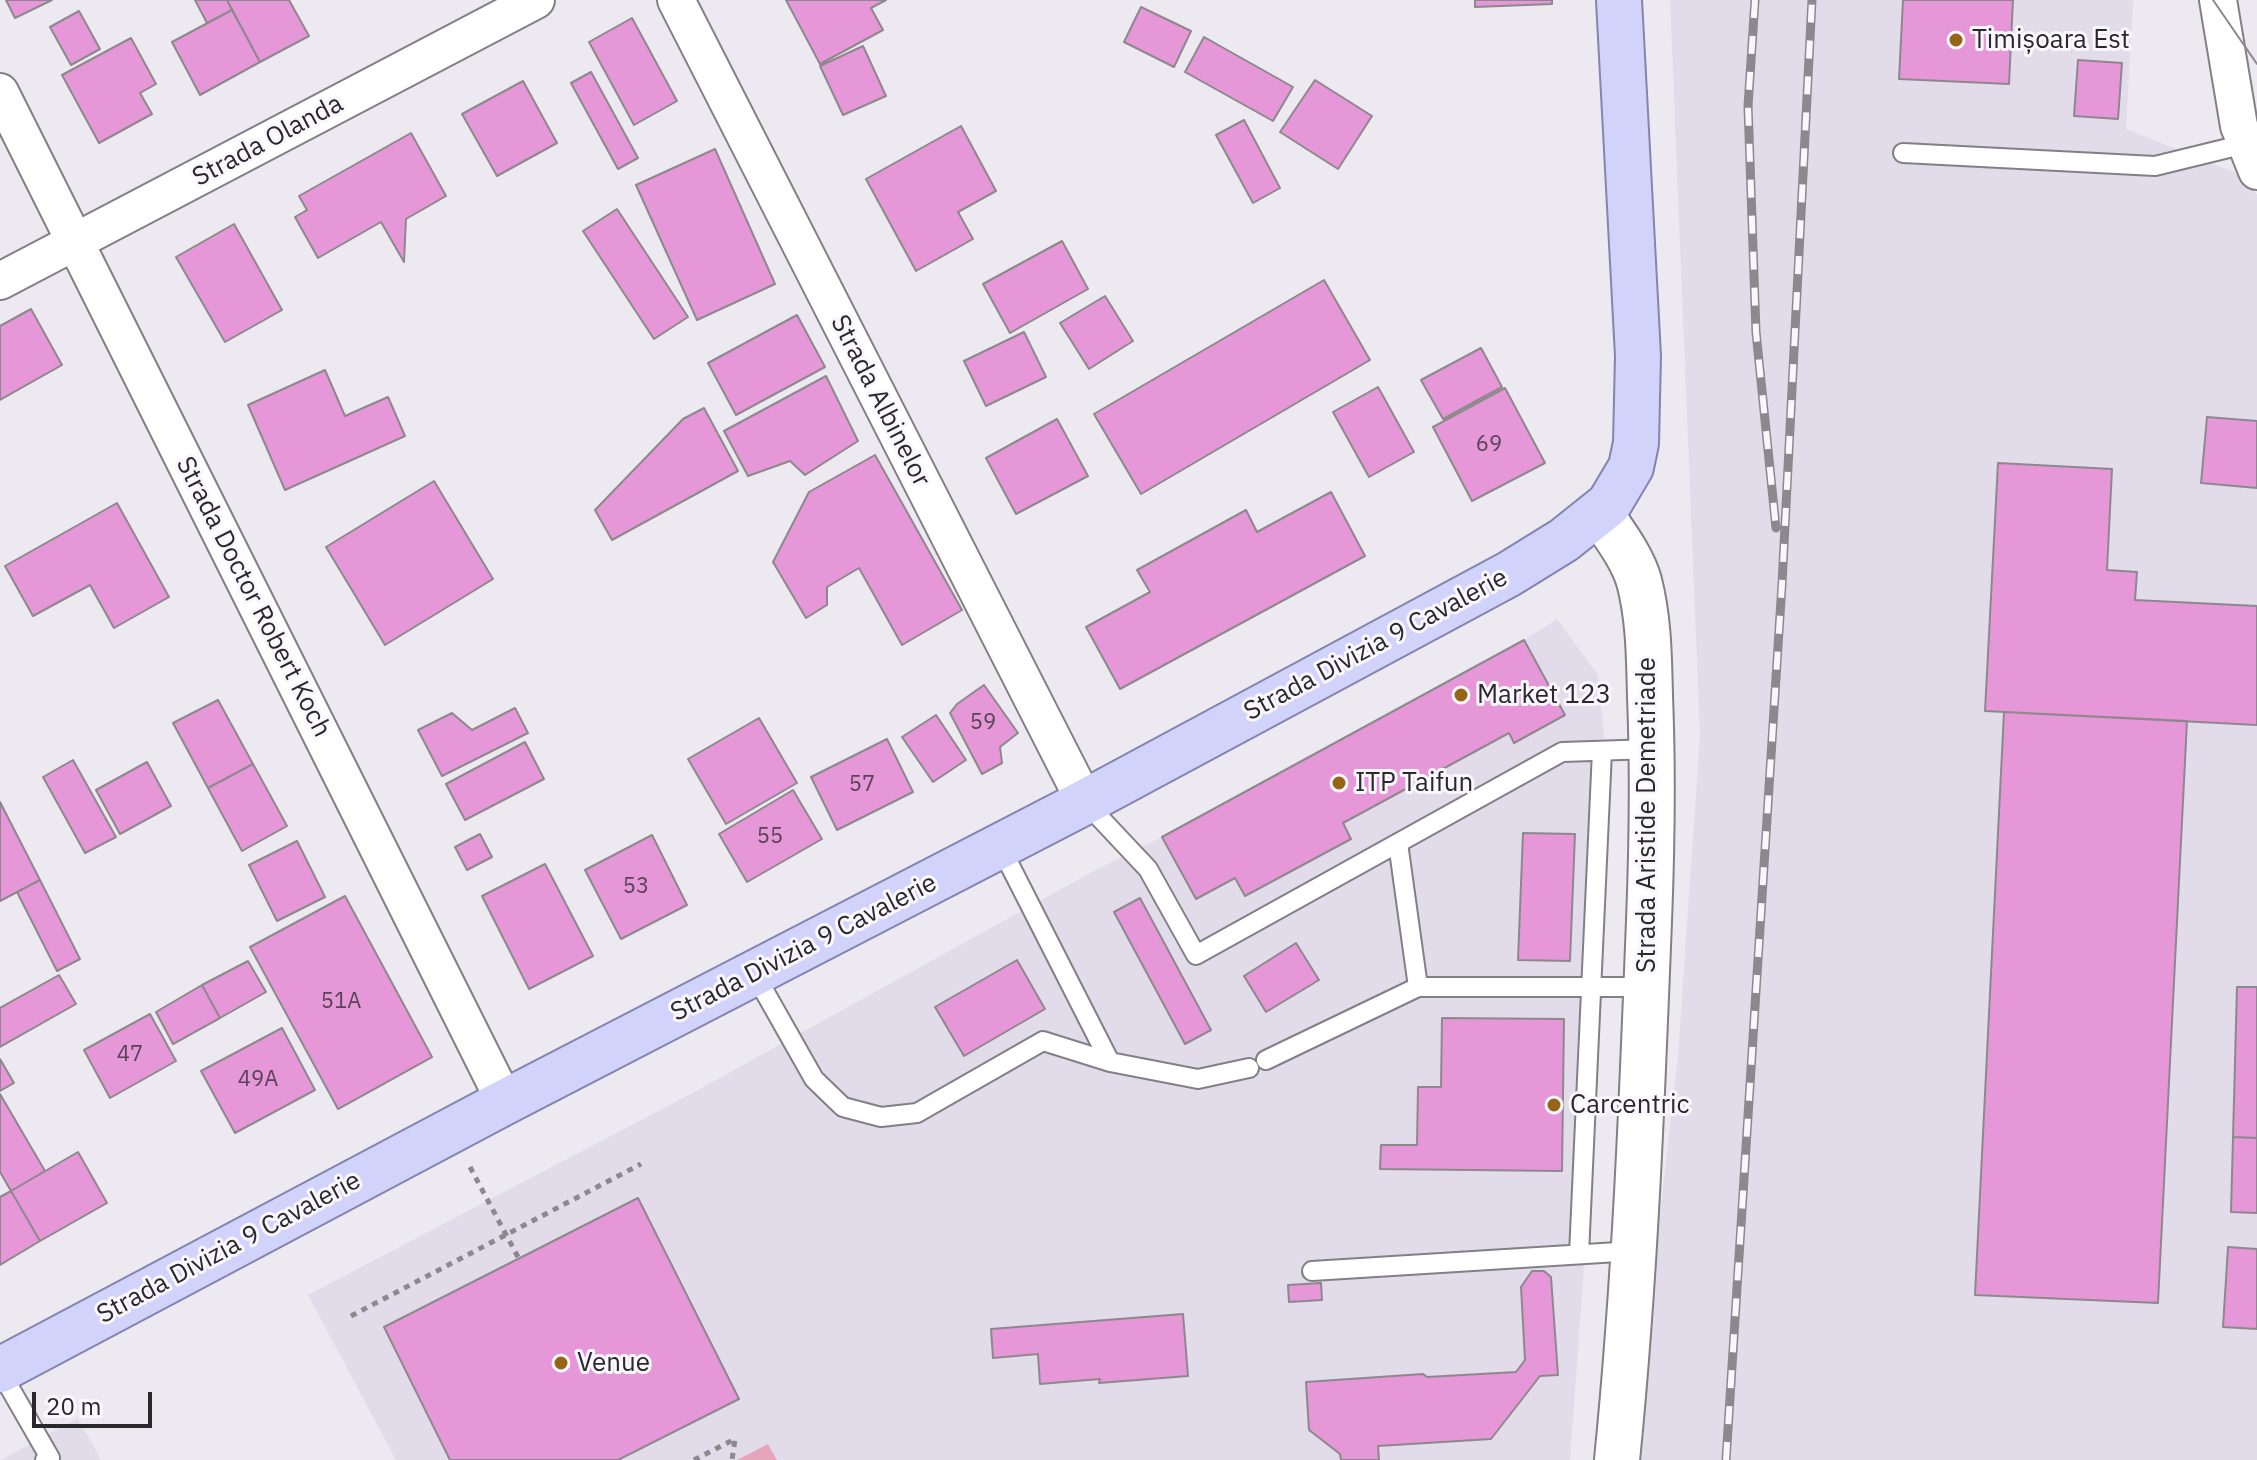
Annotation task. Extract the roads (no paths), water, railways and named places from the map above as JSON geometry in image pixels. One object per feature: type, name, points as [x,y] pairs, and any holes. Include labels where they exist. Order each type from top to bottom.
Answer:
[{"type":"main road","points":[[1600,513],[1620,488],[1631,467],[1639,426],[1619,0]]},
{"type":"main road","name":"Strada Divizia 9 Cavalerie","points":[[0,1371],[505,1102],[1085,802],[1509,574],[1600,513]]},
{"type":"street","name":"Strada Olanda","points":[[0,281],[536,0]]},
{"type":"street","name":"Strada Albinelor","points":[[676,0],[1085,802]]},
{"type":"street","points":[[2218,0],[2233,101],[2251,158]]},
{"type":"street","name":"Strada Doctor Robert Koch","points":[[0,92],[505,1102]]},
{"type":"street","name":"Strada Aristide Demetriade","points":[[1600,513],[1620,541],[1638,579],[1647,627],[1652,749],[1646,987],[1634,1251],[1617,1460]]},
{"type":"lane","points":[[1903,153],[2155,166],[2251,158]]},
{"type":"lane","points":[[1085,802],[1148,869],[1196,955],[1562,752],[1652,749]]},
{"type":"lane","points":[[1579,1254],[1602,751]]},
{"type":"lane","points":[[1398,843],[1418,987]]},
{"type":"lane","points":[[1000,846],[1110,1062]]},
{"type":"lane","points":[[754,973],[814,1079],[843,1107],[881,1117],[917,1113],[1043,1041],[1110,1062],[1198,1079],[1257,1064],[1418,987],[1646,987]]},
{"type":"lane","points":[[1312,1271],[1634,1251]]},
{"type":"lane","points":[[0,1371],[50,1458],[45,1460]]},
{"type":"tram line","points":[[2213,0],[2257,64]]},
{"type":"railway","points":[[1755,0],[1748,106],[1756,332],[1776,528]]},
{"type":"railway","points":[[1726,1460],[1782,584],[1812,0]]},
{"type":"place","name":"Timișoara Est","points":[[1956,40]]},
{"type":"place","name":"Market 123","points":[[1461,695]]},
{"type":"place","name":"ITP Taifun","points":[[1339,783]]},
{"type":"place","name":"Carcentric","points":[[1554,1105]]},
{"type":"place","name":"Venue","points":[[561,1363]]}]
